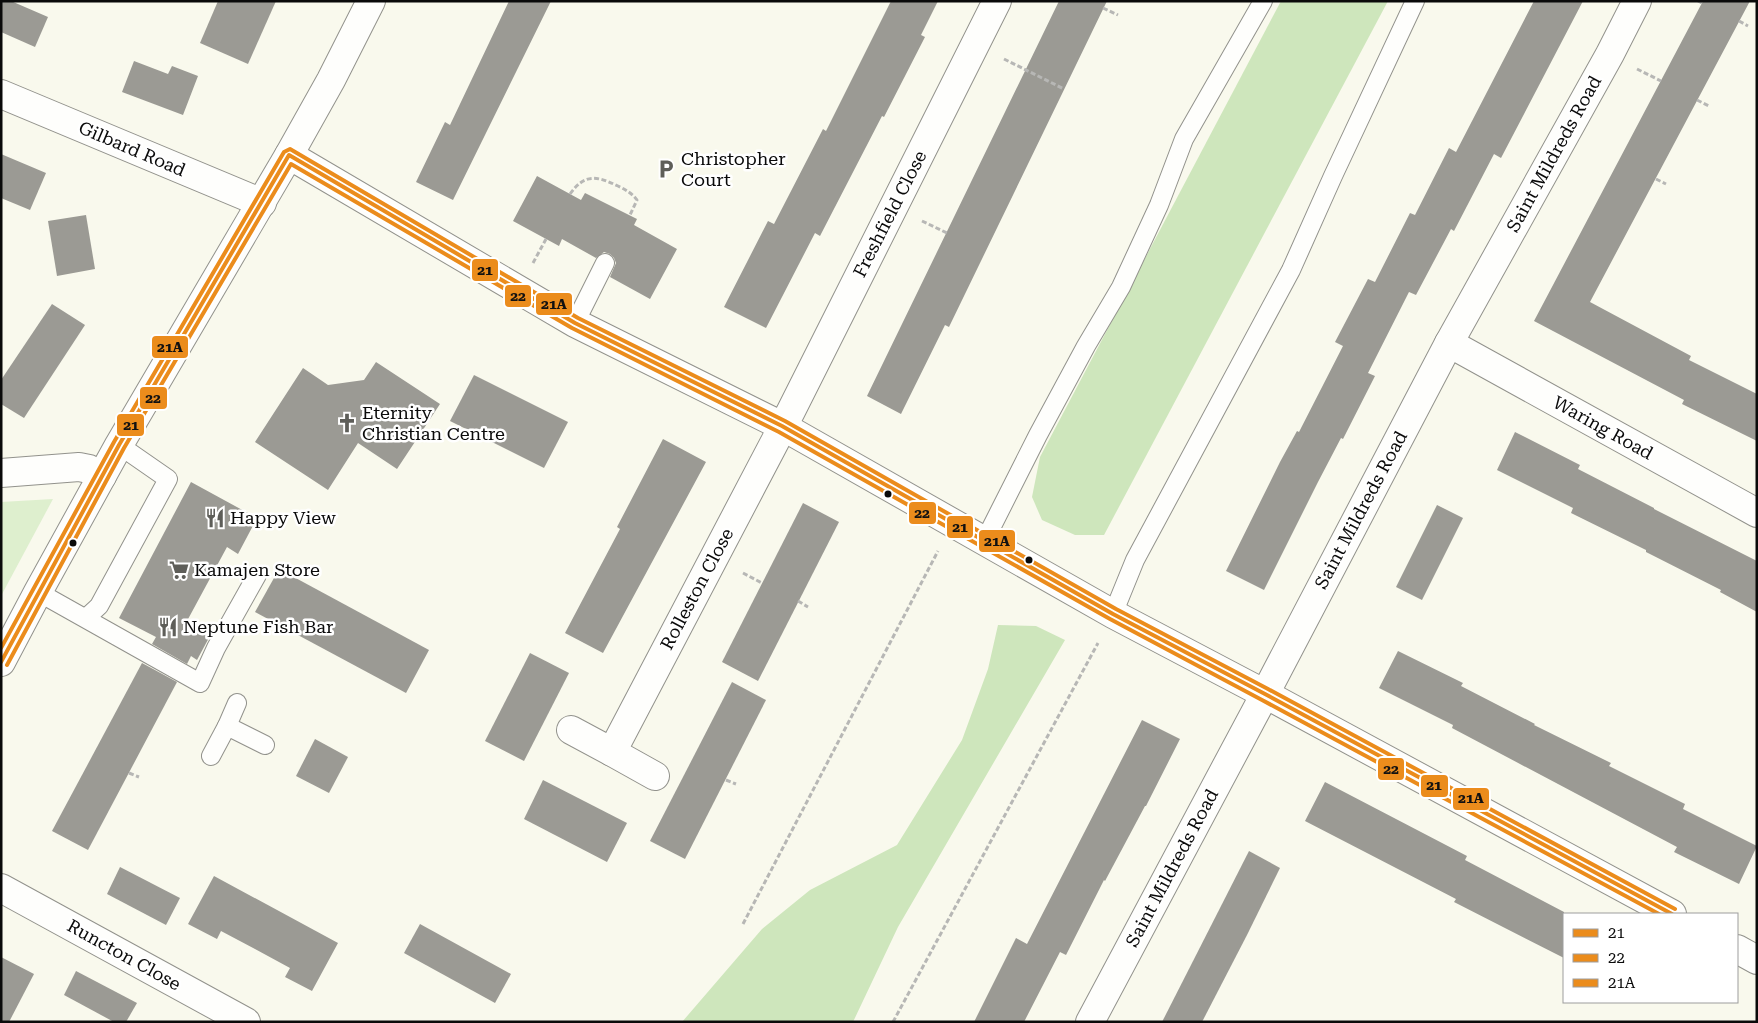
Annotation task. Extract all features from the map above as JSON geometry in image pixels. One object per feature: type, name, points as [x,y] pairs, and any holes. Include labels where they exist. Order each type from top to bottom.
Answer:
[{"type":"street","points":[[1,662],[119,445],[289,155],[371,1]]},
{"type":"street","name":"Freshfield Close","points":[[782,426],[997,1]]},
{"type":"street","name":"Saint Mildreds Road","points":[[1090,1022],[1449,343],[1610,54],[1637,1]]},
{"type":"street","name":"Gilbard Road","points":[[1,94],[262,203]]},
{"type":"street","points":[[289,155],[575,323],[782,426],[952,524],[1114,614],[1670,913]]},
{"type":"street","name":"Waring Road","points":[[1449,343],[1757,513]]},
{"type":"street","name":"Rolleston Close","points":[[612,752],[782,426]]},
{"type":"street","points":[[1,473],[79,467],[89,469],[102,476]]},
{"type":"street","points":[[570,730],[654,776]]},
{"type":"street","name":"Runcton Close","points":[[1,888],[246,1022]]},
{"type":"street","points":[[1738,950],[1757,960]]},
{"type":"lane","points":[[984,542],[1068,378],[1121,287],[1159,205],[1184,139],[1263,1]]},
{"type":"lane","points":[[1114,614],[1135,560],[1291,270],[1415,1]]},
{"type":"lane","points":[[575,323],[605,263]]},
{"type":"lane","points":[[86,618],[99,606],[168,479],[119,445]]},
{"type":"lane","points":[[38,592],[200,683],[216,648],[257,575]]},
{"type":"lane","points":[[211,756],[237,703]]},
{"type":"lane","points":[[227,726],[266,745]]},
{"type":"path","points":[[1103,8],[1118,15]]},
{"type":"path","points":[[1739,22],[1748,26]]},
{"type":"path","points":[[1025,70],[1064,89]]},
{"type":"path","points":[[1697,100],[1709,106]]},
{"type":"path","points":[[570,194],[577,183],[589,178],[602,179],[632,194],[637,200],[630,215]]},
{"type":"path","points":[[1656,179],[1666,184]]},
{"type":"path","points":[[743,924],[952,524]]},
{"type":"path","points":[[798,601],[808,607]]},
{"type":"path","points":[[893,1022],[1114,614]]},
{"type":"path","points":[[129,773],[139,778]]},
{"type":"path","points":[[726,780],[736,784]]},
{"type":"green space","points":[[1281,1],[1388,1],[1104,535],[1075,535],[1042,520],[1032,497],[1040,457]]},
{"type":"green space","points":[[53,499],[1,596],[1,502]]},
{"type":"green space","points":[[998,625],[1036,626],[1065,640],[898,927],[853,1022],[682,1022],[762,929],[810,890],[897,845],[962,740],[988,669]]},
{"type":"building","points":[[1,1],[11,1],[48,17],[35,47],[1,32]]},
{"type":"building","points":[[218,1],[276,1],[248,64],[200,43]]},
{"type":"building","points":[[509,1],[551,1],[453,200],[416,182],[445,122],[450,125]]},
{"type":"building","points":[[891,1],[938,1],[921,35],[925,37],[884,117],[882,116],[820,236],[815,233],[766,328],[724,307],[768,221],[774,224],[823,129],[826,131]]},
{"type":"building","points":[[1059,1],[1107,1],[949,327],[945,325],[901,414],[867,396]]},
{"type":"building","points":[[1534,1],[1583,1],[1501,158],[1494,154],[1454,231],[1451,229],[1416,295],[1409,292],[1368,373],[1375,376],[1343,439],[1341,438],[1318,482],[1264,590],[1226,571],[1280,462],[1297,431],[1299,432],[1343,346],[1335,342],[1368,279],[1375,282],[1410,213],[1415,215],[1449,148],[1456,152]]},
{"type":"building","points":[[1703,1],[1750,1],[1590,302],[1691,356],[1689,360],[1757,394],[1757,441],[1682,404],[1684,400],[1534,321]]},
{"type":"building","points":[[134,61],[168,74],[172,66],[198,76],[183,115],[122,92]]},
{"type":"building","points":[[1,154],[46,173],[30,210],[1,198]]},
{"type":"building","points":[[537,176],[581,200],[585,193],[637,219],[634,225],[677,249],[650,299],[610,277],[616,263],[610,254],[604,252],[596,258],[562,239],[559,246],[513,221]]},
{"type":"building","points":[[86,215],[95,269],[57,276],[48,221]]},
{"type":"building","points":[[52,304],[85,325],[24,418],[1,404],[1,380]]},
{"type":"building","name":"Eternity Christian Centre","points":[[376,362],[440,404],[397,469],[358,443],[328,490],[255,442],[303,368],[328,385],[364,380]]},
{"type":"building","points":[[474,375],[568,422],[544,468],[450,421]]},
{"type":"building","points":[[1515,432],[1580,465],[1578,469],[1757,561],[1757,612],[1720,592],[1721,590],[1646,552],[1646,550],[1571,513],[1573,508],[1497,470]]},
{"type":"building","points":[[663,439],[706,462],[603,653],[565,633],[620,529],[617,527]]},
{"type":"building","points":[[191,482],[257,518],[238,554],[227,547],[187,621],[211,634],[197,660],[191,656],[187,664],[152,644],[156,637],[119,618]]},
{"type":"building","points":[[803,503],[839,522],[758,681],[722,662]]},
{"type":"building","points":[[1437,505],[1463,518],[1422,600],[1396,587]]},
{"type":"building","points":[[279,569],[429,650],[406,693],[255,612]]},
{"type":"building","points":[[1398,651],[1463,683],[1461,686],[1534,725],[1611,763],[1609,766],[1685,804],[1683,809],[1757,846],[1739,884],[1674,852],[1677,847],[1452,728],[1453,725],[1379,688]]},
{"type":"building","points":[[530,653],[569,673],[524,761],[485,741]]},
{"type":"building","points":[[142,663],[177,682],[88,850],[52,831]]},
{"type":"building","points":[[732,682],[766,700],[685,859],[650,841]]},
{"type":"building","points":[[1142,720],[1180,739],[1066,955],[1060,952],[1024,1022],[974,1022],[1016,938],[1027,944]]},
{"type":"building","points":[[315,739],[348,757],[329,793],[296,776]]},
{"type":"building","points":[[543,780],[627,823],[607,862],[524,819]]},
{"type":"building","points":[[1325,782],[1467,856],[1465,860],[1564,912],[1563,957],[1454,902],[1456,899],[1305,821]]},
{"type":"building","points":[[1249,851],[1280,868],[1247,935],[1202,1022],[1162,1022]]},
{"type":"building","points":[[120,867],[180,898],[166,925],[107,894]]},
{"type":"building","points":[[214,876],[338,943],[312,991],[285,977],[290,968],[255,949],[221,931],[217,939],[188,924]]},
{"type":"building","points":[[420,924],[511,974],[495,1003],[404,953]]},
{"type":"building","points":[[1,957],[34,974],[9,1022],[1,1022]]},
{"type":"building","points":[[76,971],[137,1003],[126,1022],[114,1022],[64,995]]},
{"type":"transit line","name":"21A","points":[[1,648],[114,442],[284,152],[290,149],[578,318],[785,421],[1116,609],[1675,909]]},
{"type":"transit line","name":"21","points":[[1,662],[119,445],[289,155],[575,323],[782,426],[1113,614],[1670,913]]},
{"type":"transit line","name":"22","points":[[7,665],[124,448],[291,164],[572,328],[779,432],[1110,619],[1657,913]]},
{"type":"place","name":"Christopher Court","points":[[666,169]]},
{"type":"place","name":"Eternity Christian Centre","points":[[347,423]]},
{"type":"place","name":"Happy View","points":[[215,518]]},
{"type":"place","name":"Kamajen Store","points":[[179,570]]},
{"type":"place","name":"Neptune Fish Bar","points":[[168,627]]}]
